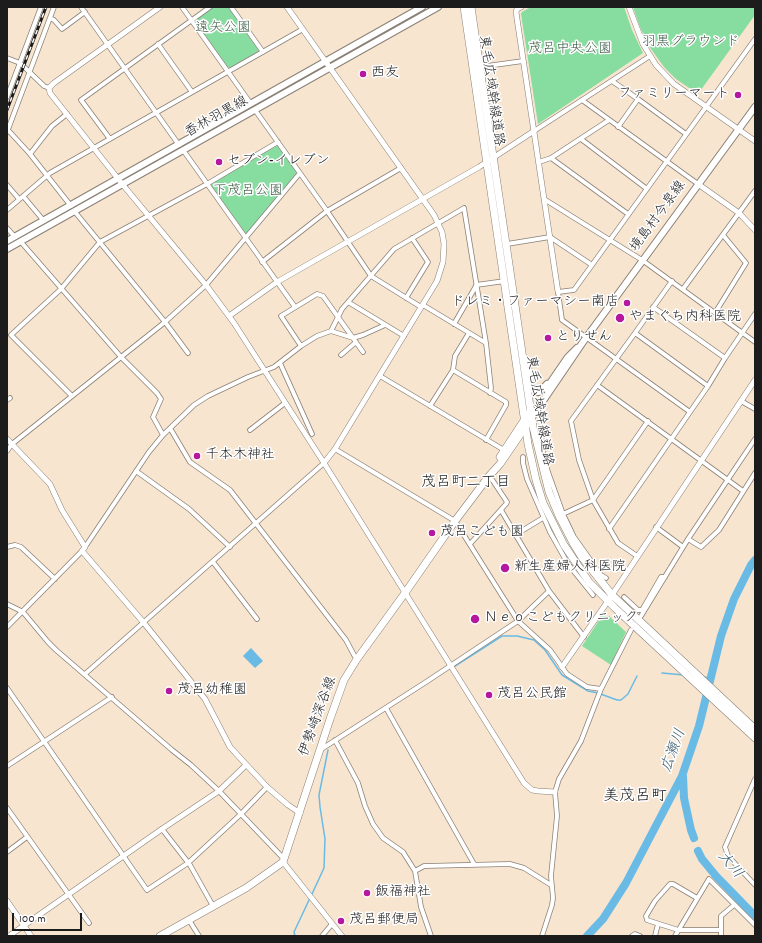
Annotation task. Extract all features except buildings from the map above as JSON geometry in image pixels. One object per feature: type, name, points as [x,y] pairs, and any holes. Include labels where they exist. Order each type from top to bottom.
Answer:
[{"type":"main road","name":"香林羽黒線","points":[[7,241],[422,7]]},
{"type":"main road","name":"香林羽黒線","points":[[7,250],[438,7]]},
{"type":"main road","name":"東毛広域幹線道路","points":[[464,7],[505,281],[528,418],[541,450],[549,492],[559,516],[581,556],[610,598],[655,646],[755,729]]},
{"type":"main road","name":"東毛広域幹線道路","points":[[471,7],[523,354],[531,460],[549,516],[564,545],[589,582],[657,637],[727,707],[755,738]]},
{"type":"main road","name":"境島村今泉線","points":[[528,418],[755,107]]},
{"type":"main road","name":"境島村今泉線","points":[[528,418],[568,356],[585,340]]},
{"type":"main road","points":[[523,354],[528,367],[531,388],[534,391],[541,391],[557,373]]},
{"type":"main road","name":"伊勢崎深谷線","points":[[489,476],[504,450],[528,418]]},
{"type":"main road","name":"伊勢崎深谷線","points":[[284,861],[319,751],[344,680],[455,521],[500,464],[528,418]]},
{"type":"main road","points":[[160,936],[246,888],[284,861]]},
{"type":"street","points":[[7,97],[41,7]]},
{"type":"street","points":[[54,7],[8,131],[30,154],[71,206]]},
{"type":"street","points":[[82,7],[179,145]]},
{"type":"street","points":[[160,7],[54,83],[50,88],[50,93],[118,179],[206,285],[229,316],[324,463],[524,783],[532,790],[555,792]]},
{"type":"street","points":[[182,7],[251,104]]},
{"type":"street","points":[[110,139],[81,100],[210,7]]},
{"type":"street","points":[[231,7],[263,52]]},
{"type":"street","points":[[85,674],[324,463],[335,449],[437,281],[443,262],[444,244],[442,232],[438,222],[424,199],[287,7]]},
{"type":"street","points":[[521,7],[517,9],[516,12],[561,318],[585,340],[616,358],[690,412]]},
{"type":"street","points":[[629,7],[636,29],[656,65],[674,84],[755,141]]},
{"type":"street","points":[[50,18],[54,20],[62,29],[85,12]]},
{"type":"street","points":[[7,210],[46,175],[303,29]]},
{"type":"street","points":[[558,292],[574,290],[755,39]]},
{"type":"street","points":[[158,44],[192,92]]},
{"type":"street","points":[[229,316],[277,282],[348,240],[424,199],[487,162],[650,56]]},
{"type":"street","points":[[7,58],[20,63],[44,86],[50,88]]},
{"type":"street","points":[[480,68],[523,61]]},
{"type":"street","points":[[612,81],[686,134]]},
{"type":"street","points":[[618,127],[638,99]]},
{"type":"street","points":[[582,100],[739,213],[755,230]]},
{"type":"street","points":[[255,110],[348,240],[371,276],[406,298],[486,343]]},
{"type":"street","points":[[30,154],[52,126],[67,114]]},
{"type":"street","points":[[539,162],[551,158],[609,120]]},
{"type":"street","points":[[581,139],[647,189]]},
{"type":"street","points":[[72,396],[11,335],[61,289],[100,242],[207,184],[278,142]]},
{"type":"street","points":[[183,150],[295,307]]},
{"type":"street","points":[[551,158],[628,214]]},
{"type":"street","points":[[262,262],[327,211],[401,168]]},
{"type":"street","points":[[7,451],[12,444],[165,322],[206,285],[300,173]]},
{"type":"street","points":[[7,185],[44,221]]},
{"type":"street","points":[[683,289],[755,191]]},
{"type":"street","points":[[544,199],[642,260],[755,342]]},
{"type":"street","points":[[331,331],[338,316],[348,302],[394,249],[464,208],[486,343],[491,388],[490,393]]},
{"type":"street","points":[[75,212],[165,322],[188,354]]},
{"type":"street","points":[[7,228],[15,237]]},
{"type":"street","points":[[715,313],[746,263],[723,236]]},
{"type":"street","points":[[406,298],[428,262],[412,238]]},
{"type":"street","points":[[507,244],[550,238],[592,265]]},
{"type":"street","points":[[21,242],[121,357],[161,399],[152,417],[163,435]]},
{"type":"street","points":[[476,285],[505,281]]},
{"type":"street","points":[[637,556],[618,543],[593,500],[579,460],[570,421],[672,282]]},
{"type":"street","points":[[454,324],[476,285]]},
{"type":"street","points":[[301,346],[282,318],[282,315],[317,294],[320,294],[338,316],[363,352]]},
{"type":"street","points":[[348,302],[404,336]]},
{"type":"street","points":[[653,307],[725,358]]},
{"type":"street","points":[[609,529],[708,386],[755,314]]},
{"type":"street","points":[[7,627],[83,549],[149,452],[163,435],[194,405],[208,396],[280,363],[301,346],[317,336],[331,331],[353,338],[385,325]]},
{"type":"street","points":[[430,406],[453,370],[455,356],[469,333]]},
{"type":"street","points":[[635,333],[708,386]]},
{"type":"street","points":[[341,355],[356,342]]},
{"type":"street","points":[[280,363],[312,434]]},
{"type":"street","points":[[453,370],[506,402],[506,405],[486,440]]},
{"type":"street","points":[[380,376],[504,450]]},
{"type":"street","points":[[562,667],[584,637],[755,380]]},
{"type":"street","points":[[597,384],[743,491]]},
{"type":"street","points":[[741,401],[755,409]]},
{"type":"street","points":[[250,430],[285,403]]},
{"type":"street","points":[[563,514],[593,500],[648,422]]},
{"type":"street","points":[[170,428],[190,462],[230,490],[346,640],[354,655],[358,659]]},
{"type":"street","points":[[541,431],[541,450],[553,489],[573,540],[601,575],[606,578]]},
{"type":"street","points":[[7,439],[50,484],[83,549],[205,699],[230,747],[267,787],[300,813]]},
{"type":"street","points":[[642,616],[688,539],[755,439]]},
{"type":"street","points":[[335,449],[455,521],[518,621],[550,650],[567,674],[587,687],[600,692]]},
{"type":"street","points":[[523,457],[527,479],[543,518],[558,548],[578,577],[593,595]]},
{"type":"street","points":[[136,472],[162,488],[174,499],[189,509],[230,547]]},
{"type":"street","points":[[688,539],[701,547],[719,530],[755,473]]},
{"type":"street","points":[[470,544],[501,510],[506,502],[489,476]]},
{"type":"street","points":[[537,504],[540,491]]},
{"type":"street","points":[[501,510],[548,591],[584,637]]},
{"type":"street","points":[[515,535],[543,518]]},
{"type":"street","points":[[656,527],[683,547]]},
{"type":"street","points":[[7,547],[15,545],[21,547],[55,579]]},
{"type":"street","points":[[213,562],[257,619]]},
{"type":"street","points":[[578,577],[589,582]]},
{"type":"street","points":[[624,597],[638,610],[642,610],[661,577],[665,577]]},
{"type":"street","points":[[319,751],[518,621],[548,591]]},
{"type":"street","points":[[7,604],[23,612],[48,642],[219,791],[284,861],[342,936]]},
{"type":"street","points":[[542,936],[553,898],[551,876],[557,816],[555,792],[559,779],[581,741],[600,692],[631,630]]},
{"type":"street","points":[[7,688],[147,890],[188,863],[241,814],[267,787]]},
{"type":"street","points":[[7,766],[112,697]]},
{"type":"street","points":[[386,708],[474,864]]},
{"type":"street","points":[[335,740],[358,783],[364,806],[372,824],[383,838],[403,852],[415,871],[421,907],[431,936]]},
{"type":"street","points":[[9,936],[219,791],[246,765]]},
{"type":"street","points":[[755,779],[725,847],[728,856],[755,885]]},
{"type":"street","points":[[7,808],[89,923]]},
{"type":"street","points":[[162,829],[188,863],[213,906]]},
{"type":"street","points":[[7,852],[27,837]]},
{"type":"street","points":[[415,871],[424,866],[510,864],[524,868],[551,885]]},
{"type":"street","points":[[675,936],[709,879],[755,925]]},
{"type":"street","points":[[697,898],[670,884],[655,901],[646,916],[647,920],[678,930],[721,930]]},
{"type":"street","points":[[7,902],[31,936]]},
{"type":"street","points":[[721,936],[721,916],[734,905]]},
{"type":"street","points":[[189,920],[199,936]]},
{"type":"street","points":[[322,936],[332,924]]},
{"type":"street","points":[[655,936],[658,924]]},
{"type":"street","points":[[632,936],[635,934],[640,936]]},
{"type":"green space","name":"遠矢公園","points":[[213,7],[229,7],[259,50],[258,52],[230,68],[227,67],[195,21]]},
{"type":"green space","name":"茂呂中央公園","points":[[531,7],[624,7],[632,30],[643,53],[538,124],[521,14]]},
{"type":"green space","name":"羽黒グラウンド","points":[[633,7],[755,7],[755,15],[698,94],[676,79],[664,67],[651,49],[640,27]]},
{"type":"green space","name":"下茂呂公園","points":[[278,146],[297,172],[246,234],[211,186],[212,183]]},
{"type":"green space","points":[[602,616],[609,616],[626,632],[611,665],[582,646]]},
{"type":"water","points":[[251,648],[263,661],[255,668],[243,656]]},
{"type":"waterway","name":"広瀬川","points":[[587,936],[603,919],[626,883],[682,776],[699,726],[721,636],[734,599],[755,560]]},
{"type":"waterway","points":[[455,666],[502,636],[517,636],[534,640],[545,650],[562,675],[588,691],[621,700],[628,694],[637,676]]},
{"type":"waterway","points":[[662,673],[684,675]]},
{"type":"waterway","name":"広瀬川","points":[[703,677],[712,678]]},
{"type":"waterway","points":[[312,894],[324,868],[325,839],[319,795],[328,750]]},
{"type":"waterway","name":"大川","points":[[683,776],[684,798],[694,838]]},
{"type":"waterway","name":"大川","points":[[698,851],[702,859],[716,876],[755,916]]},
{"type":"waterway","points":[[295,936],[294,932],[310,898]]},
{"type":"railway","points":[[7,110],[46,7]]},
{"type":"place","name":"西友","points":[[363,74]]},
{"type":"place","name":"ファミリーマート","points":[[738,95]]},
{"type":"place","name":"セブン-イレブン","points":[[219,162]]},
{"type":"place","name":"ドレミ・ファーマシー南店","points":[[627,303]]},
{"type":"place","name":"やまぐち内科医院","points":[[620,318]]},
{"type":"place","name":"とりせん","points":[[548,338]]},
{"type":"place","name":"千本木神社","points":[[197,456]]},
{"type":"place","name":"茂呂こども園","points":[[432,533]]},
{"type":"place","name":"新生産婦人科医院","points":[[505,568]]},
{"type":"place","name":"Ｎｅｏこどもクリニック","points":[[475,619]]},
{"type":"place","name":"茂呂幼稚園","points":[[169,691]]},
{"type":"place","name":"茂呂公民館","points":[[489,695]]},
{"type":"place","name":"飯福神社","points":[[367,893]]},
{"type":"place","name":"茂呂郵便局","points":[[341,921]]},
{"type":"district","name":"茂呂町二丁目","points":[[466,484]]},
{"type":"district","name":"美茂呂町","points":[[635,798]]}]
